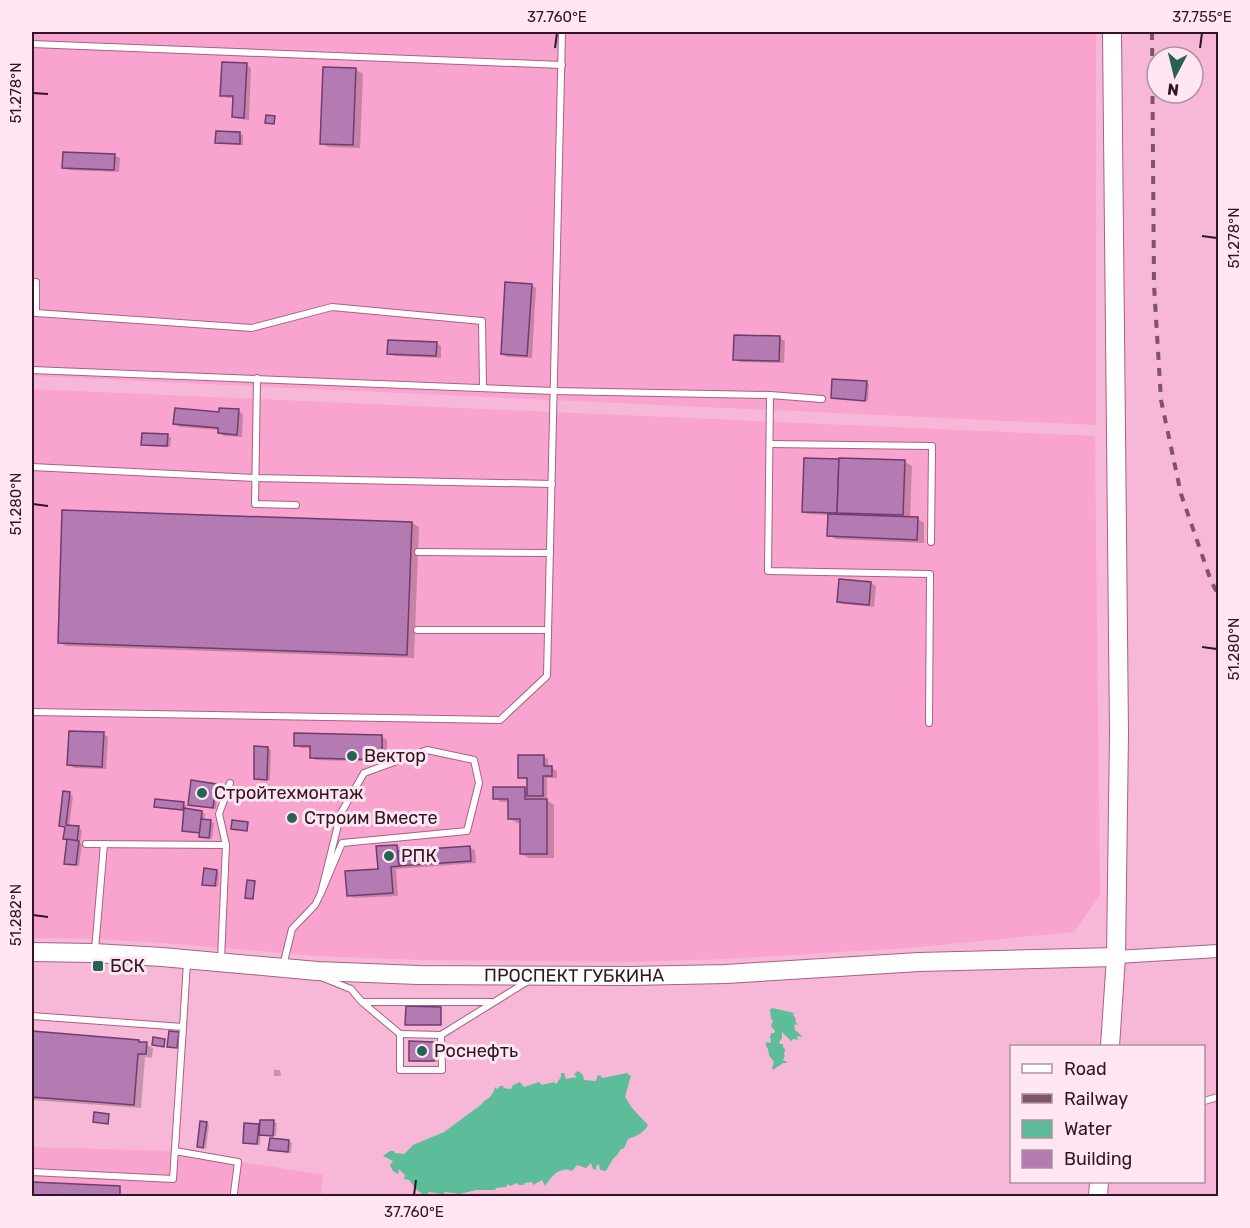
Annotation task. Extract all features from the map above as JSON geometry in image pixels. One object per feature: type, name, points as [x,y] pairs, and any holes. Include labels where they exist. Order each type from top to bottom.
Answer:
[{"type":"street","points":[[1110,1045],[1116,957],[1119,733],[1112,32]]},
{"type":"street","points":[[1116,957],[1218,951]]},
{"type":"street","name":"ПРОСПЕКТ ГУБКИНА","points":[[32,952],[94,953],[292,969],[418,975],[631,976],[726,974],[919,962],[1116,957]]},
{"type":"lane","points":[[32,712],[500,720],[547,676],[562,32]]},
{"type":"lane","points":[[32,44],[562,65]]},
{"type":"lane","points":[[32,282],[36,282],[36,313],[252,328],[332,307],[482,321],[483,387]]},
{"type":"lane","points":[[32,369],[554,391],[770,395],[822,399]]},
{"type":"lane","points":[[257,378],[255,504],[296,505]]},
{"type":"lane","points":[[770,395],[768,571],[930,574],[928,723]]},
{"type":"lane","points":[[770,444],[932,446],[931,542]]},
{"type":"lane","points":[[32,467],[255,478],[552,484]]},
{"type":"lane","points":[[418,552],[550,553]]},
{"type":"lane","points":[[417,630],[548,630]]},
{"type":"lane","points":[[321,893],[341,813],[364,773],[427,750],[474,760],[478,783],[467,831],[342,843],[321,893],[315,905],[292,929],[292,969],[351,989],[362,1002],[400,1034],[441,1035],[537,975]]},
{"type":"lane","points":[[221,962],[226,846],[219,814],[230,783]]},
{"type":"lane","points":[[86,844],[226,846]]},
{"type":"lane","points":[[94,953],[104,844]]},
{"type":"lane","points":[[32,1172],[173,1179],[188,959]]},
{"type":"lane","points":[[362,1002],[493,1002]]},
{"type":"lane","points":[[32,1017],[183,1027]]},
{"type":"lane","points":[[400,1034],[400,1070],[442,1070],[441,1035]]},
{"type":"lane","points":[[175,1151],[238,1162],[234,1193]]},
{"type":"shaded area","points":[[32,32],[1096,32],[1096,425],[32,376]]},
{"type":"shaded area","points":[[32,389],[1095,436],[1100,895],[1074,932],[908,948],[725,959],[630,962],[419,960],[318,956],[95,939],[32,938]]},
{"type":"shaded area","points":[[32,1147],[175,1151],[323,1175],[321,1196],[32,1196]]},
{"type":"water","points":[[772,1008],[794,1013],[798,1024],[794,1025],[795,1030],[803,1037],[798,1036],[798,1040],[791,1041],[782,1032],[779,1042],[785,1049],[783,1061],[787,1063],[773,1070],[774,1062],[766,1046],[766,1042],[771,1041],[771,1033],[775,1031],[771,1026],[773,1021],[770,1010]]},
{"type":"water","points":[[578,1071],[583,1075],[584,1080],[596,1081],[598,1075],[602,1078],[628,1073],[631,1075],[625,1097],[648,1125],[640,1134],[628,1139],[624,1148],[620,1150],[606,1171],[600,1170],[599,1164],[596,1170],[593,1169],[591,1163],[586,1168],[577,1165],[572,1171],[557,1172],[545,1186],[542,1180],[533,1185],[532,1182],[523,1185],[517,1183],[495,1190],[476,1190],[459,1194],[445,1192],[443,1196],[429,1192],[425,1196],[414,1188],[409,1180],[404,1179],[405,1175],[399,1169],[398,1174],[393,1171],[390,1165],[393,1161],[383,1156],[390,1151],[404,1154],[413,1145],[444,1132],[490,1097],[495,1087],[497,1089],[504,1086],[503,1088],[511,1089],[513,1085],[520,1082],[524,1087],[539,1082],[542,1085],[554,1082],[556,1084],[561,1073],[564,1073],[566,1079],[577,1077],[574,1074]]},
{"type":"building","points":[[222,62],[247,63],[244,118],[232,117],[233,96],[220,96]]},
{"type":"building","points":[[323,67],[356,68],[353,145],[320,144]]},
{"type":"building","points":[[266,115],[275,116],[274,124],[265,123]]},
{"type":"building","points":[[216,131],[240,132],[240,144],[215,143]]},
{"type":"building","points":[[63,152],[115,154],[114,170],[62,168]]},
{"type":"building","points":[[505,282],[532,284],[527,356],[501,354]]},
{"type":"building","points":[[734,335],[780,336],[779,361],[733,360]]},
{"type":"building","points":[[388,340],[437,342],[436,356],[387,354]]},
{"type":"building","points":[[832,379],[867,381],[865,401],[831,398]]},
{"type":"building","points":[[175,408],[219,412],[219,408],[239,409],[237,435],[218,433],[218,428],[173,424]]},
{"type":"building","points":[[142,433],[168,434],[167,446],[141,445]]},
{"type":"building","points":[[804,458],[839,459],[837,513],[802,512]]},
{"type":"building","points":[[839,458],[905,460],[903,515],[837,513]]},
{"type":"building","points":[[62,510],[412,522],[407,655],[58,643]]},
{"type":"building","points":[[828,514],[918,517],[917,540],[827,536]]},
{"type":"building","points":[[839,579],[871,582],[869,605],[837,602]]},
{"type":"building","points":[[69,731],[104,732],[102,767],[67,765]]},
{"type":"building","points":[[294,733],[382,735],[382,760],[310,758],[310,746],[294,746]]},
{"type":"building","points":[[254,746],[268,747],[267,780],[254,779]]},
{"type":"building","points":[[518,755],[544,755],[544,766],[552,766],[552,776],[543,776],[543,796],[527,796],[527,778],[518,778]]},
{"type":"building","points":[[191,780],[216,784],[213,808],[188,805]]},
{"type":"building","points":[[493,787],[525,787],[525,799],[547,799],[547,854],[520,854],[520,819],[508,819],[508,799],[493,799]]},
{"type":"building","points":[[63,791],[70,792],[66,825],[79,826],[77,841],[63,839],[65,827],[59,826]]},
{"type":"building","points":[[155,799],[184,802],[183,810],[154,807]]},
{"type":"building","points":[[184,808],[202,811],[200,833],[182,831]]},
{"type":"building","points":[[201,819],[211,820],[209,838],[199,837]]},
{"type":"building","points":[[232,820],[248,822],[247,831],[231,829]]},
{"type":"building","points":[[67,839],[79,841],[76,865],[64,864]]},
{"type":"building","points":[[397,845],[399,866],[391,867],[393,893],[347,896],[345,871],[378,869],[376,846]]},
{"type":"building","points":[[470,846],[471,861],[399,866],[398,851]]},
{"type":"building","points":[[204,868],[217,870],[215,886],[202,885]]},
{"type":"building","points":[[247,880],[255,881],[253,899],[245,898]]},
{"type":"building","points":[[406,1006],[441,1007],[441,1025],[405,1025]]},
{"type":"building","points":[[32,1031],[147,1042],[146,1054],[138,1054],[134,1105],[32,1097]]},
{"type":"building","points":[[169,1031],[179,1032],[177,1048],[167,1047]]},
{"type":"building","points":[[153,1037],[165,1039],[164,1047],[152,1045]]},
{"type":"building","name":"Роснефть","points":[[409,1041],[434,1042],[434,1061],[409,1061]]},
{"type":"building","points":[[94,1112],[109,1114],[108,1124],[93,1122]]},
{"type":"building","points":[[260,1120],[274,1120],[273,1136],[259,1135]]},
{"type":"building","points":[[200,1121],[207,1122],[203,1148],[197,1147]]},
{"type":"building","points":[[244,1123],[259,1124],[257,1144],[243,1143]]},
{"type":"building","points":[[270,1138],[289,1140],[288,1152],[268,1150]]},
{"type":"building","points":[[32,1182],[120,1186],[120,1196],[32,1196]]},
{"type":"railway","points":[[1152,32],[1154,285],[1161,400],[1181,494],[1211,581],[1218,594]]},
{"type":"railway","points":[[1218,32],[1218,188]]},
{"type":"place","name":"Вектор","points":[[352,756]]},
{"type":"place","name":"Стройтехмонтаж","points":[[202,793]]},
{"type":"place","name":"Строим Вместе","points":[[292,818]]},
{"type":"place","name":"РПК","points":[[389,856]]},
{"type":"place","name":"БСК","points":[[98,966]]},
{"type":"place","name":"Роснефть","points":[[422,1051]]}]
